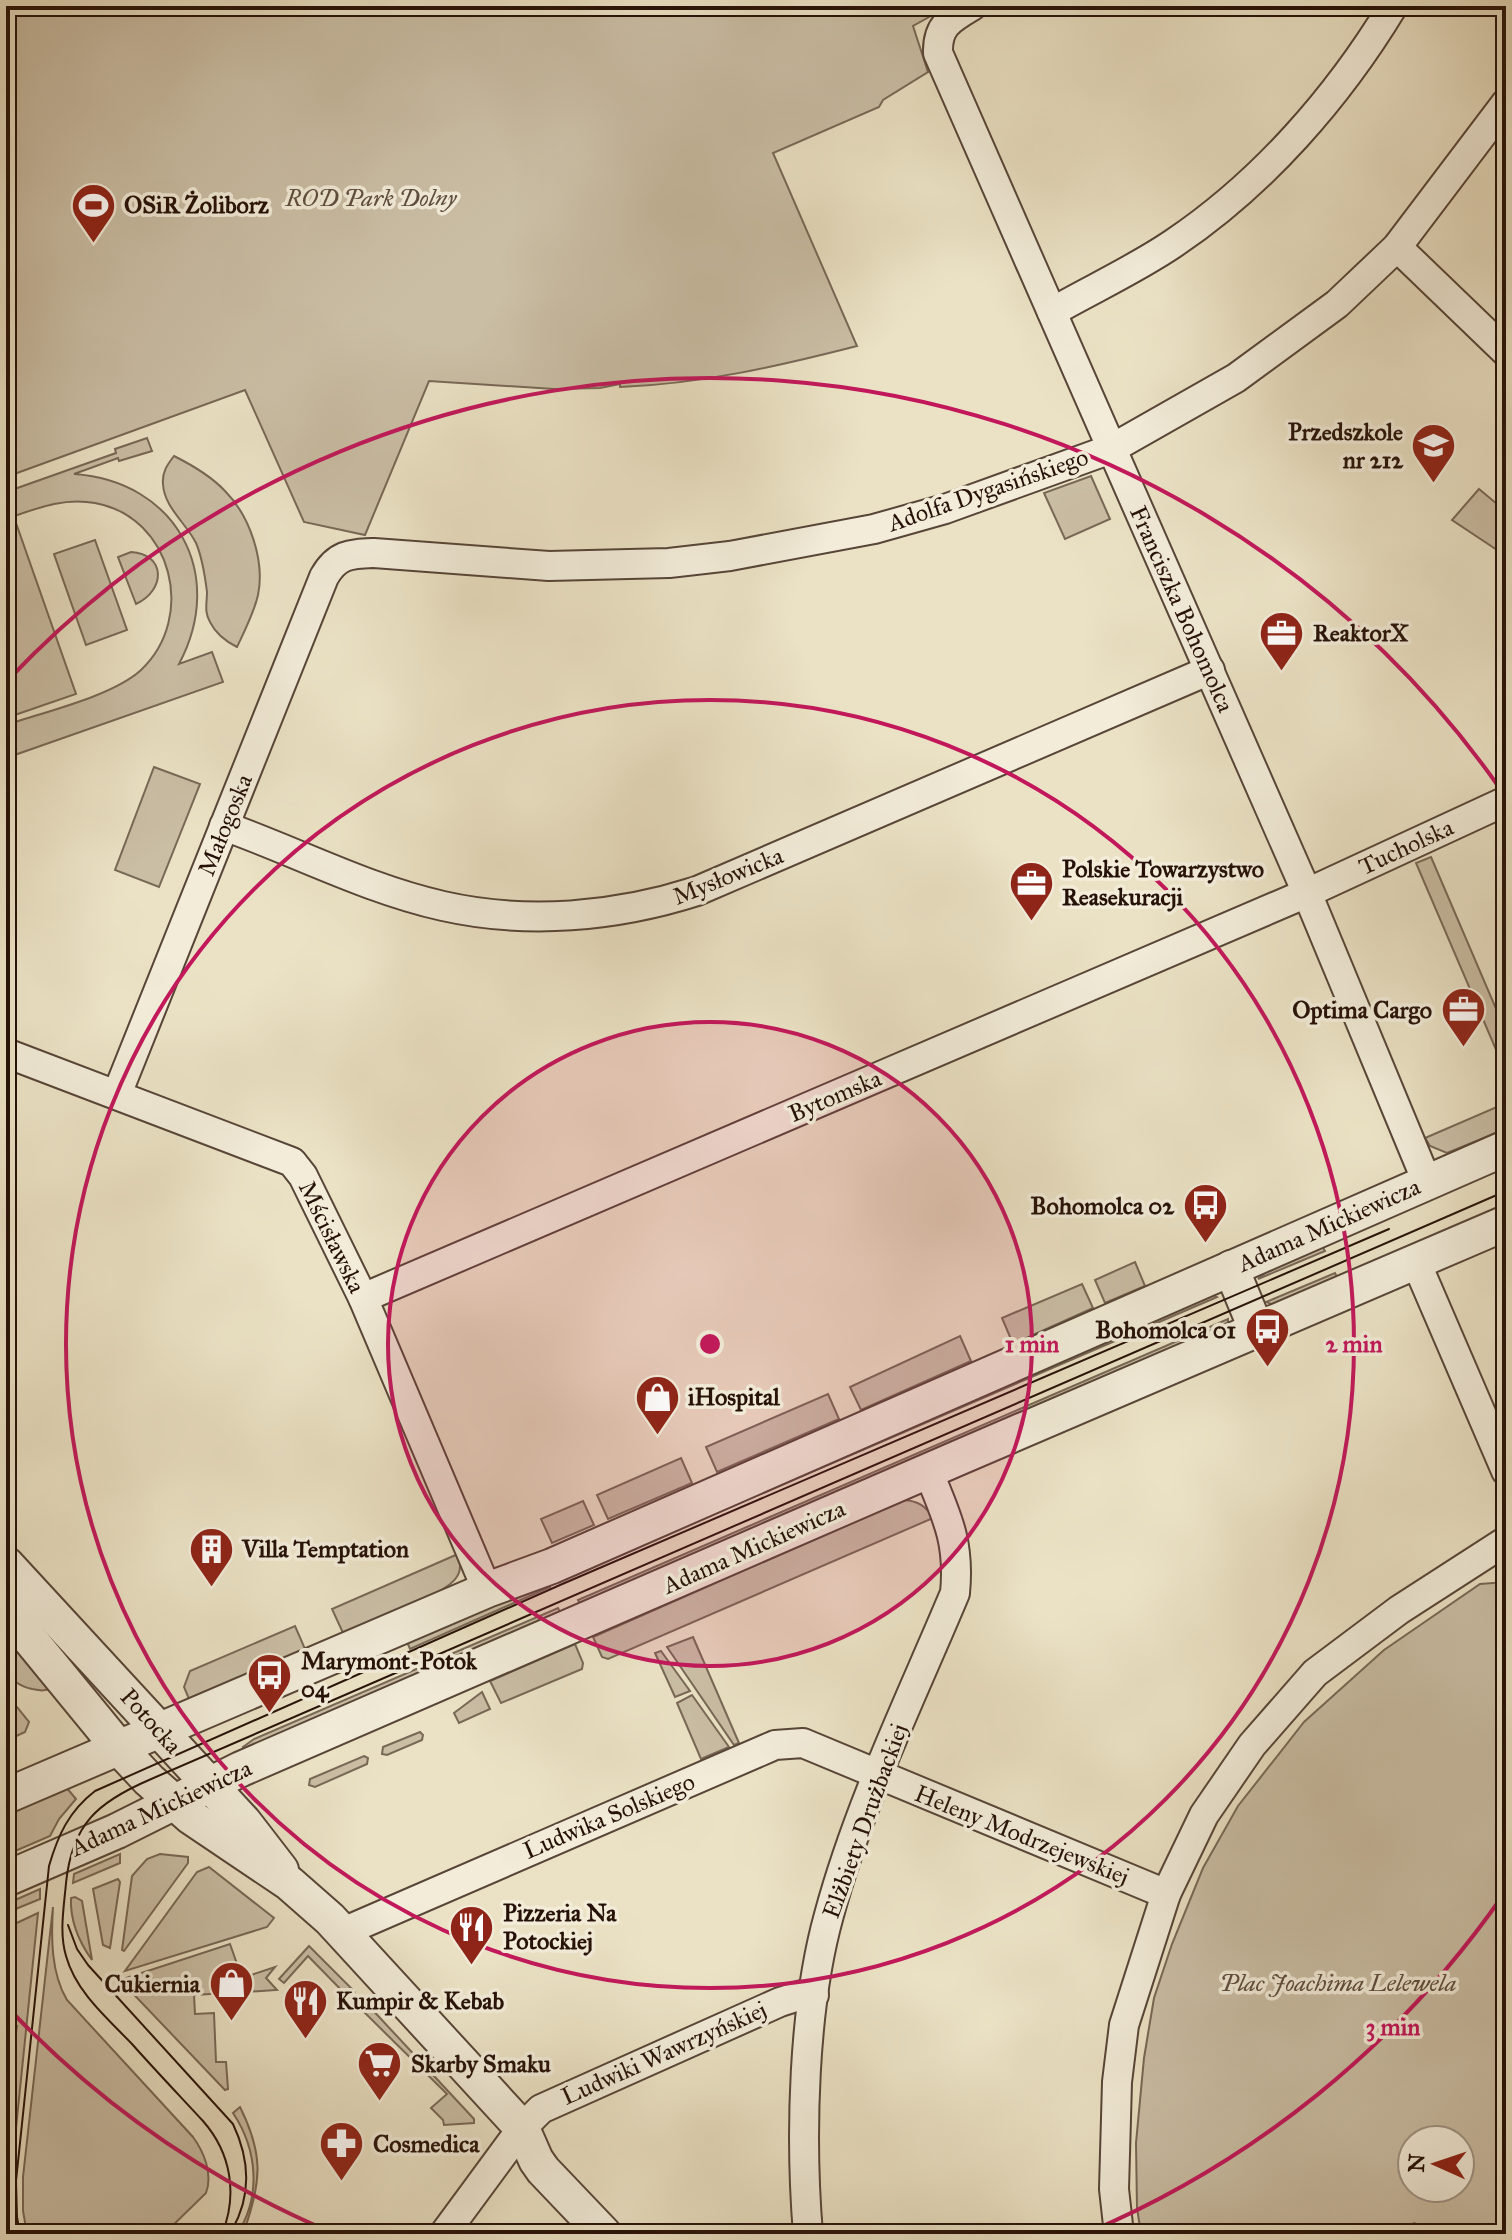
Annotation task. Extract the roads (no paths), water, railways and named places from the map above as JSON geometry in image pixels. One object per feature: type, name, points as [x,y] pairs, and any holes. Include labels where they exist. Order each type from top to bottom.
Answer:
[{"type":"street","name":"Franciszka Bohomolca","points":[[972,6],[945,24],[937,36],[938,53],[1307,893],[1427,1182]]},
{"type":"street","points":[[1052,312],[1174,243],[1239,191],[1294,137],[1337,87],[1393,6]]},
{"type":"street","name":"Adolfa Dygasińskiego","points":[[338,559],[355,553],[374,553],[505,564],[590,566],[669,563],[730,556],[874,529],[931,513],[1111,449],[1195,404],[1274,352],[1337,304],[1397,247],[1506,103]]},
{"type":"street","points":[[1397,247],[1506,352]]},
{"type":"street","name":"Małogoska","points":[[117,1094],[324,577],[338,559]]},
{"type":"street","name":"Mysłowicka","points":[[224,826],[369,883],[442,906],[476,912],[564,917],[648,905],[697,891],[1210,670]]},
{"type":"street","name":"Tucholska","points":[[1307,893],[1506,801]]},
{"type":"street","name":"Bytomska","points":[[363,1298],[1307,893]]},
{"type":"street","name":"Mścisławska","points":[[9,1054],[292,1162],[303,1176],[363,1298],[487,1590]]},
{"type":"street","name":"Adama Mickiewicza","points":[[6,1796],[487,1590],[552,1566],[1506,1148]]},
{"type":"street","name":"Adama Mickiewicza","points":[[6,1879],[117,1831],[209,1785],[1506,1223]]},
{"type":"street","points":[[1416,1262],[1506,1471]]},
{"type":"street","points":[[1231,1268],[1257,1331]]},
{"type":"street","name":"Elżbiety Drużbackiej","points":[[808,2234],[804,2186],[805,2124],[814,1995],[828,1916],[878,1776],[955,1593],[958,1565],[955,1538],[928,1471]]},
{"type":"street","points":[[1119,2234],[1114,2189],[1117,2082],[1124,2025],[1166,1894],[1204,1815],[1252,1745],[1315,1673],[1399,1610],[1506,1541]]},
{"type":"street","name":"Potocka","points":[[6,1564],[260,1840],[289,1883]]},
{"type":"street","name":"Potocka","points":[[6,1610],[119,1748],[174,1803],[214,1835],[289,1883],[343,1932],[522,2128],[543,2170],[604,2234]]},
{"type":"street","name":"Ludwika Solskiego","points":[[343,1932],[775,1745],[803,1743],[878,1776]]},
{"type":"street","name":"Heleny Modrzejewskiej","points":[[878,1776],[1166,1894]]},
{"type":"street","name":"Ludwiki Wawrzyńskiej","points":[[444,2234],[522,2128],[541,2109],[566,2095],[792,1997],[814,1995]]},
{"type":"street","name":"Potocka","points":[[522,2128],[550,2147],[630,2234]]},
{"type":"tram line","points":[[222,2234],[230,2204],[229,2174],[213,2133],[93,2004],[77,1981],[66,1956],[63,1920],[69,1863],[81,1830],[102,1807],[149,1780],[1506,1191]]},
{"type":"tram line","points":[[20,2234],[16,2181],[49,1866],[66,1824],[95,1791],[560,1585],[1389,1229]]},
{"type":"tram line","points":[[68,1925],[77,1949],[88,1965],[233,2124],[243,2151],[246,2191],[232,2230]]},
{"type":"place","name":"OSiR Żoliborz","points":[[93,244]]},
{"type":"place","name":"Przedszkole nr 212","points":[[1434,485]]},
{"type":"place","name":"ReaktorX","points":[[1282,672]]},
{"type":"place","name":"Polskie Towarzystwo Reasekuracji","points":[[1031,922]]},
{"type":"place","name":"Optima Cargo","points":[[1463,1049]]},
{"type":"place","name":"Bohomolca 02","points":[[1205,1245]]},
{"type":"place","name":"Bohomolca 01","points":[[1267,1369]]},
{"type":"place","name":"iHospital","points":[[657,1436]]},
{"type":"place","name":"Villa Temptation","points":[[211,1588]]},
{"type":"place","name":"Marymont-Potok 04","points":[[270,1714]]},
{"type":"place","name":"Pizzeria Na Potockiej","points":[[472,1966]]},
{"type":"place","name":"Cukiernia","points":[[231,2023]]},
{"type":"place","name":"Kumpir & Kebab","points":[[305,2040]]},
{"type":"place","name":"Skarby Smaku","points":[[380,2103]]},
{"type":"place","name":"Cosmedica","points":[[342,2183]]},
{"type":"park label","name":"ROD Park Dolny","points":[[371,198]]},
{"type":"park label","name":"Plac Joachima Lelewela","points":[[1338,1983]]}]
